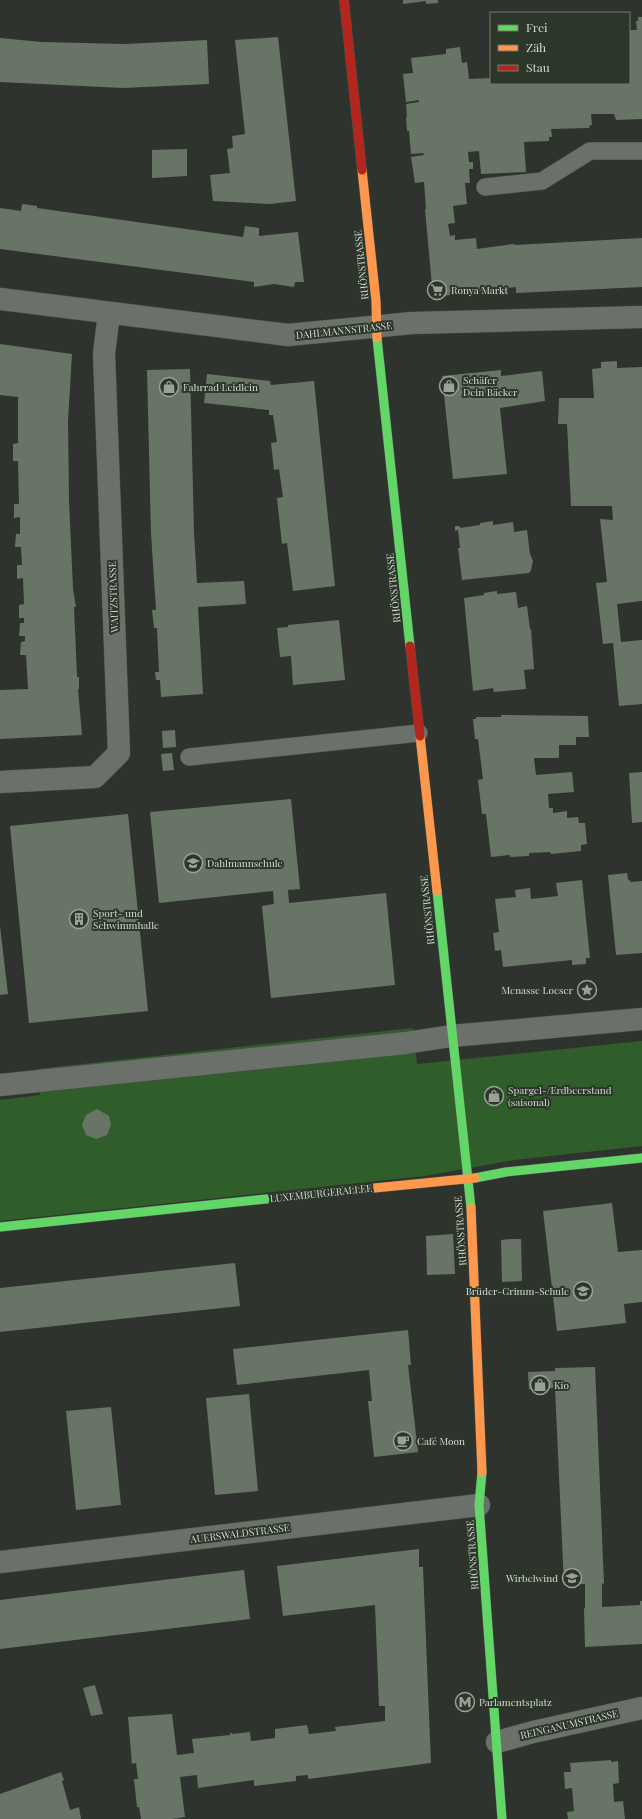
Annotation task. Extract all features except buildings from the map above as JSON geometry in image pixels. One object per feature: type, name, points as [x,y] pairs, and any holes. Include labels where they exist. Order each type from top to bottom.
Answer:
[{"type":"street","name":"RHÖNSTRASSE","points":[[344,0],[376,301],[376,326],[451,1036],[472,1220],[483,1462],[479,1504],[502,1819]]},
{"type":"street","name":"DAHLMANNSTRASSE","points":[[0,299],[288,335],[334,332],[412,323],[642,317]]},
{"type":"street","name":"WAITZSTRASSE","points":[[0,782],[95,777],[119,753],[104,354],[109,313]]},
{"type":"street","points":[[0,1085],[406,1043],[451,1036],[642,1019]]},
{"type":"street","name":"LUXEMBURGERALLEE","points":[[0,1227],[360,1188],[468,1179],[506,1172],[642,1158]]},
{"type":"street","name":"AUERSWALDSTRASSE","points":[[0,1562],[479,1504]]},
{"type":"street","name":"REINGANUMSTRASSE","points":[[497,1742],[533,1732],[642,1708]]},
{"type":"lane","points":[[485,186],[542,181],[590,151],[642,151]]},
{"type":"lane","points":[[189,757],[419,733]]},
{"type":"green space","points":[[413,1028],[417,1064],[642,1041],[642,1146],[514,1160],[425,1176],[0,1221],[0,1100],[40,1095],[37,1069]]},
{"type":"traffic: fast","points":[[377,338],[410,646]]},
{"type":"traffic: fast","points":[[437,891],[471,1208]]},
{"type":"traffic: fast","points":[[475,1178],[506,1172],[642,1158]]},
{"type":"traffic: fast","points":[[0,1227],[294,1196]]},
{"type":"traffic: fast","points":[[482,1472],[479,1505],[502,1819]]},
{"type":"traffic: slow","points":[[362,170],[376,301],[377,338]]},
{"type":"traffic: slow","points":[[420,736],[437,891]]},
{"type":"traffic: slow","points":[[294,1196],[475,1178]]},
{"type":"traffic: slow","points":[[471,1208],[482,1472]]},
{"type":"traffic: jam","points":[[344,0],[362,170]]},
{"type":"traffic: jam","points":[[410,646],[420,736]]},
{"type":"place","name":"Ronya Markt","points":[[437,290]]},
{"type":"place","name":"Schäfer Dein Bäcker","points":[[449,386]]},
{"type":"place","name":"Fahrrad Leidlein","points":[[169,387]]},
{"type":"place","name":"Dahlmannschule","points":[[193,863]]},
{"type":"place","name":"Sport- und Schwimmhalle","points":[[79,919]]},
{"type":"place","name":"Menasse Loeser","points":[[587,990]]},
{"type":"place","name":"Spargel-/Erdbeerstand (saisonal)","points":[[494,1096]]},
{"type":"place","name":"Brüder-Grimm-Schule","points":[[583,1291]]},
{"type":"place","name":"Kio","points":[[540,1385]]},
{"type":"place","name":"Café Moon","points":[[403,1441]]},
{"type":"place","name":"Wirbelwind","points":[[572,1578]]},
{"type":"place","name":"Parlamentsplatz","points":[[465,1702]]}]
